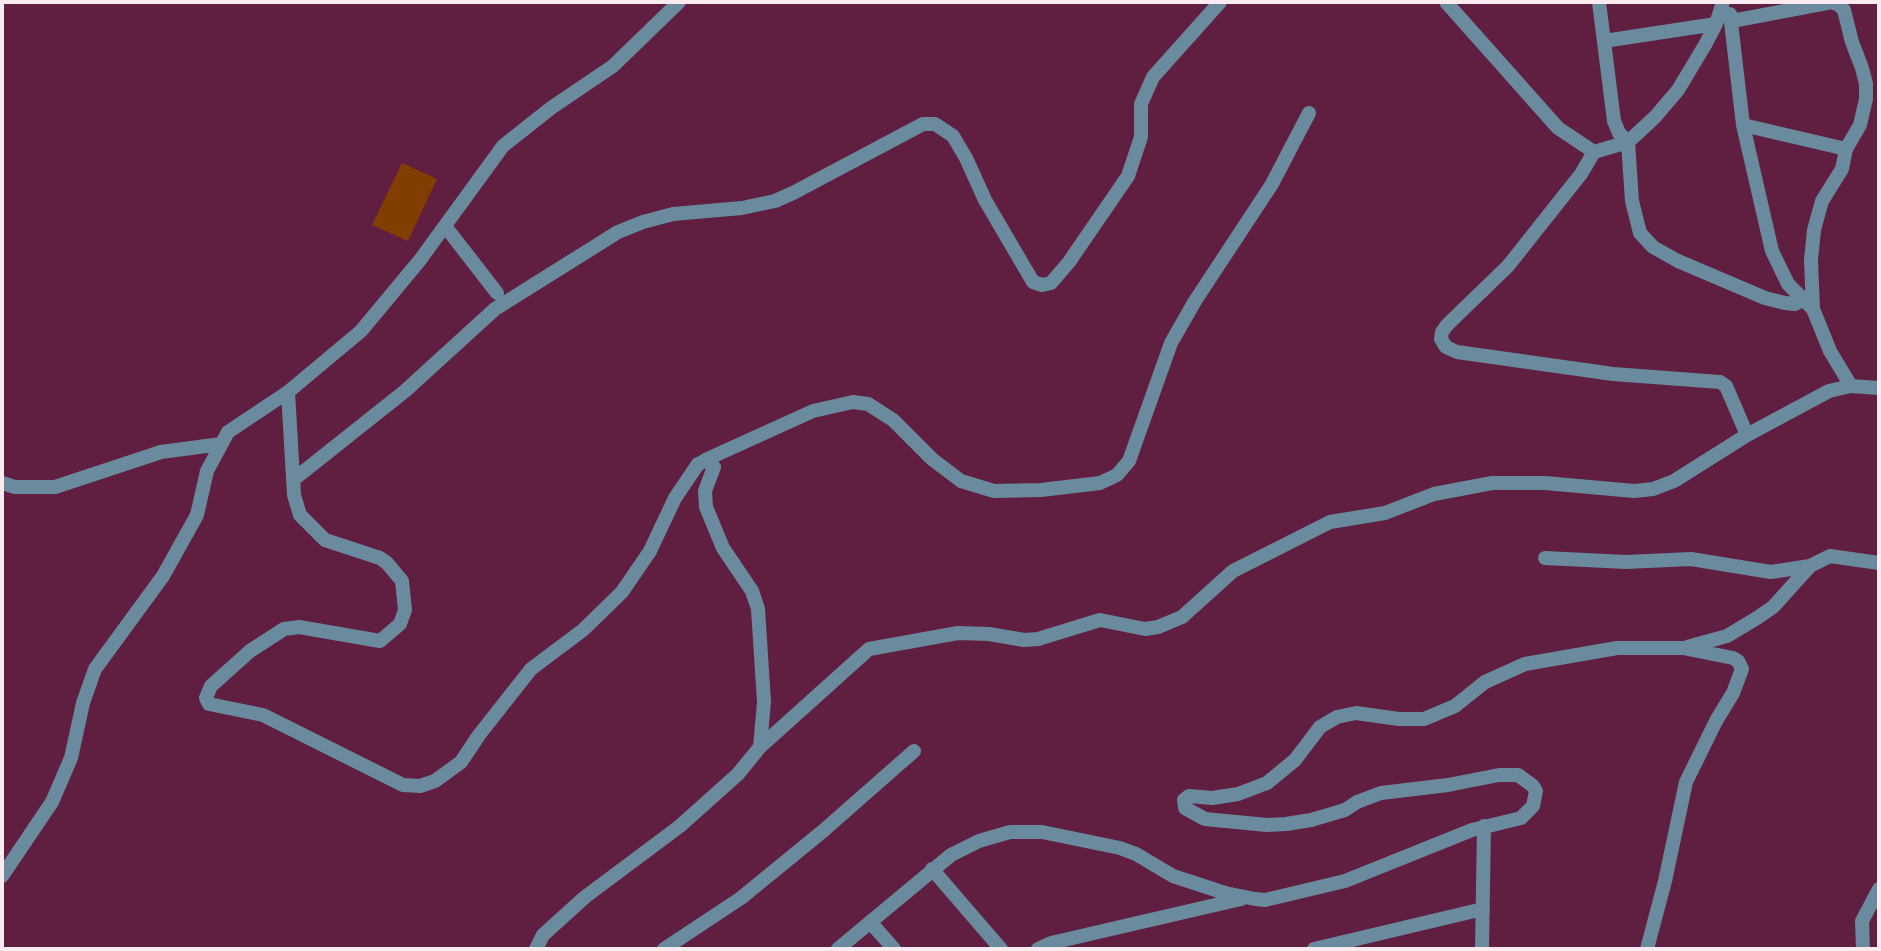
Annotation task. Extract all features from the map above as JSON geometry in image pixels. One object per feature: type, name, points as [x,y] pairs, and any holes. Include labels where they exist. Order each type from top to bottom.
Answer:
[{"type":"street","points":[[2,876],[52,802],[71,758],[83,703],[95,669],[163,576],[197,515],[207,471],[228,432],[288,392],[361,331],[445,226],[503,146],[551,108],[613,66],[679,2]]},
{"type":"street","points":[[293,480],[405,391],[495,309],[618,232],[673,214],[742,208],[775,201],[923,124],[935,124],[953,136],[985,200],[1033,282],[1042,285],[1051,283],[1128,176],[1141,137],[1141,104],[1153,77],[1220,2]]},
{"type":"street","points":[[1446,2],[1558,128],[1594,152]]},
{"type":"street","points":[[1599,2],[1614,121],[1619,133],[1628,142],[1632,201],[1640,233],[1653,247],[1678,261],[1765,298],[1808,304]]},
{"type":"street","points":[[1725,2],[1716,24],[1678,90],[1628,142],[1594,152],[1581,174],[1508,266],[1447,325],[1441,339],[1446,347],[1457,352],[1613,374],[1720,382],[1726,386],[1747,435]]},
{"type":"street","points":[[1725,2],[1732,21],[1743,125],[1772,251],[1788,284],[1808,304],[1851,386]]},
{"type":"street","points":[[1732,21],[1832,2],[1844,10],[1866,84],[1860,125],[1846,149],[1842,169],[1822,201],[1814,230],[1808,304]]},
{"type":"street","points":[[1604,41],[1716,24]]},
{"type":"street","points":[[288,392],[293,480],[300,515],[325,540],[387,563],[402,581],[405,610],[400,624],[380,641],[299,627],[284,629],[235,663],[211,686],[206,698],[213,706],[234,707],[263,715],[397,783],[415,786],[435,781],[461,762],[531,669],[583,630],[622,592],[650,551],[675,498],[698,464],[813,411],[853,402],[868,404],[893,420],[932,459],[961,481],[994,491],[1100,483],[1117,475],[1129,461],[1171,343],[1272,184],[1309,113]]},
{"type":"street","points":[[1743,125],[1846,149]]},
{"type":"street","points":[[445,226],[497,293]]},
{"type":"street","points":[[536,949],[543,935],[585,897],[680,826],[862,653],[876,647],[958,633],[1038,639],[1100,620],[1145,629],[1158,627],[1192,609],[1233,571],[1330,522],[1385,513],[1441,492],[1492,483],[1545,483],[1634,491],[1653,489],[1674,481],[1747,435],[1829,391],[1851,386],[1879,388]]},
{"type":"street","points":[[2,483],[15,487],[55,487],[161,452],[221,444]]},
{"type":"street","points":[[705,460],[714,467],[705,491],[706,507],[723,548],[752,591],[758,609],[764,702],[760,747]]},
{"type":"street","points":[[1545,558],[1626,562],[1691,559],[1771,572],[1810,566],[1830,556],[1879,563]]},
{"type":"street","points":[[1683,648],[1727,636],[1757,618],[1773,607],[1810,566]]},
{"type":"street","points":[[838,949],[951,855],[979,841],[1010,832],[1042,832],[1128,850],[1173,876],[1245,898],[1265,900],[1345,881],[1484,826],[1525,815],[1535,799],[1536,791],[1529,781],[1518,775],[1499,775],[1381,793],[1345,810],[1311,820],[1267,825],[1205,819],[1188,810],[1183,802],[1189,796],[1212,798],[1238,794],[1267,783],[1295,760],[1320,727],[1337,717],[1356,713],[1424,719],[1455,706],[1496,676],[1525,664],[1617,648],[1683,648],[1736,659],[1742,669],[1733,693],[1686,782],[1647,949]]},
{"type":"street","points":[[664,949],[741,898],[914,751]]},
{"type":"street","points":[[1482,949],[1484,826]]},
{"type":"street","points":[[932,869],[1001,949]]},
{"type":"street","points":[[1863,949],[1862,921],[1879,889]]},
{"type":"street","points":[[1038,949],[1051,943],[1245,898]]},
{"type":"street","points":[[1314,949],[1483,909]]},
{"type":"street","points":[[871,923],[894,949]]},
{"type":"shaded area","points":[[402,163],[437,179],[408,241],[372,225]]}]
